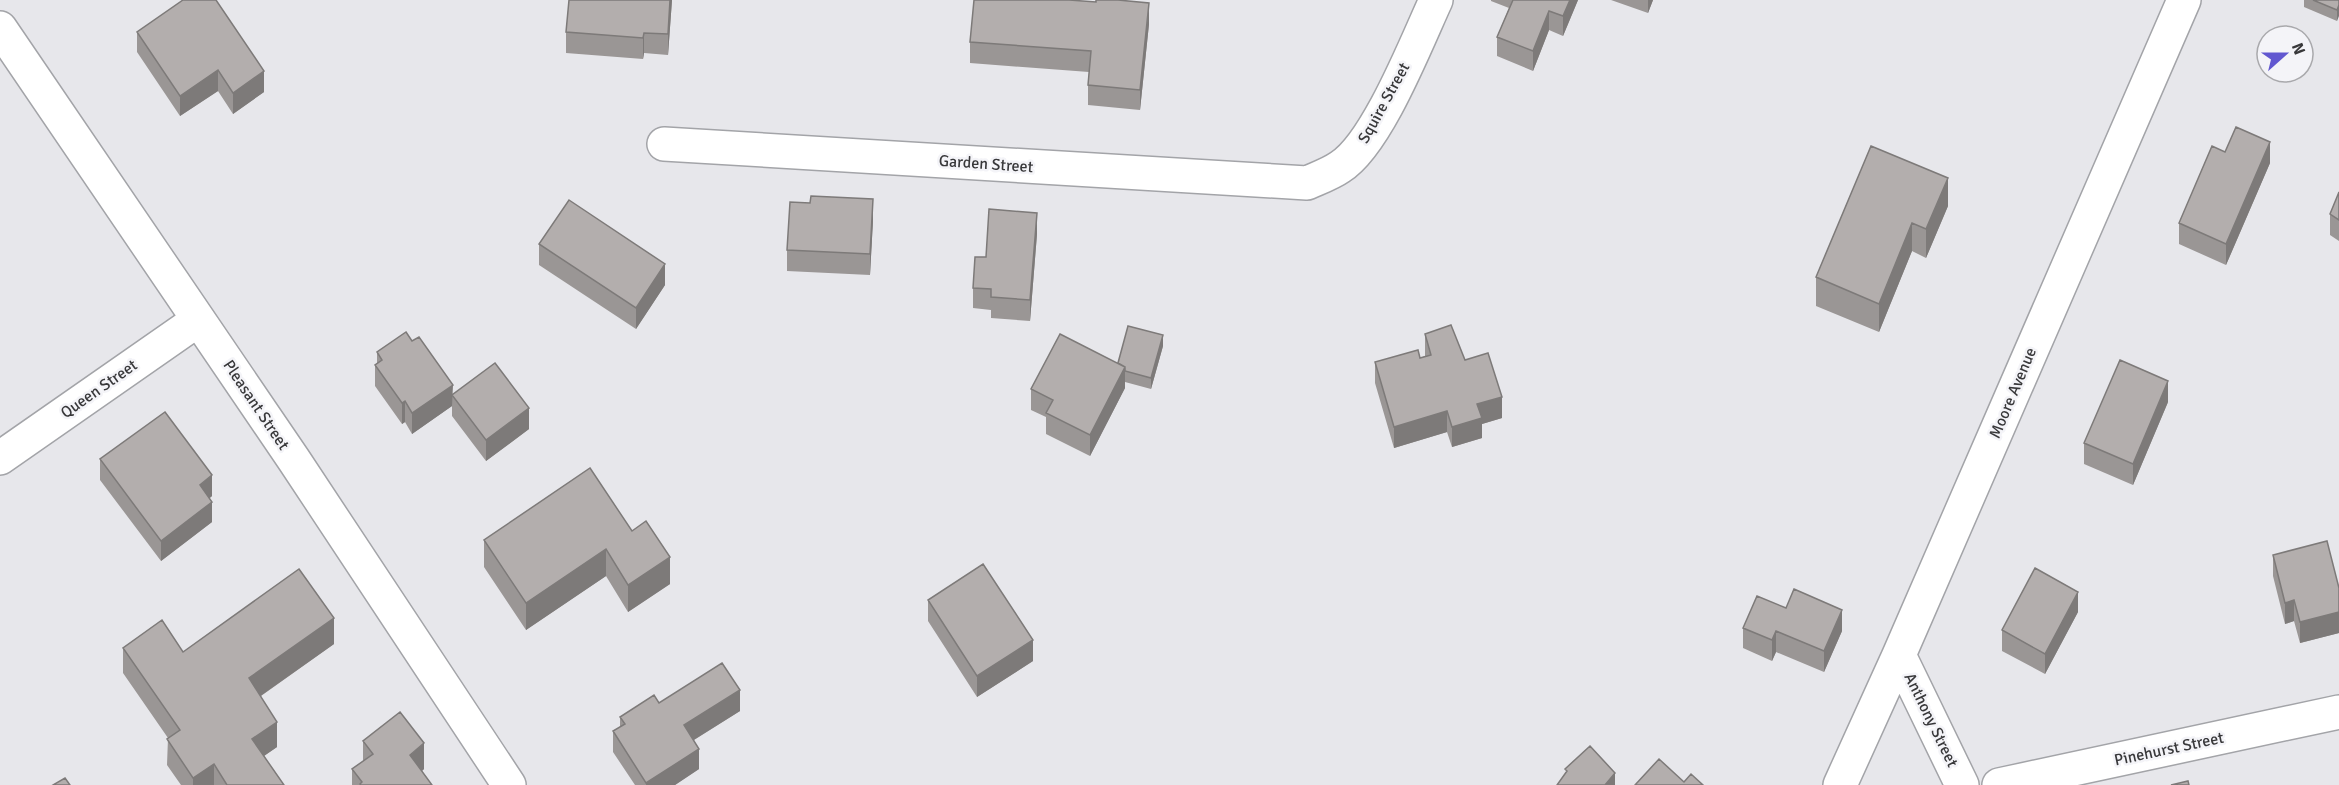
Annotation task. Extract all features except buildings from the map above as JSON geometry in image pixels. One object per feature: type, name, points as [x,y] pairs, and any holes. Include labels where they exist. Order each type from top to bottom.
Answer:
[{"type":"street","name":"Squire Street","points":[[1307,183],[1341,166],[1366,140],[1402,74],[1436,0]]},
{"type":"street","name":"Moore Avenue","points":[[1840,785],[1899,656],[2184,0]]},
{"type":"street","name":"Pleasant Street","points":[[0,28],[294,460],[509,785]]},
{"type":"street","name":"Garden Street","points":[[664,144],[1307,183]]},
{"type":"street","name":"Queen Street","points":[[0,458],[198,321]]},
{"type":"street","name":"Anthony Street","points":[[1899,656],[1962,785]]},
{"type":"street","name":"Pinehurst Street","points":[[1999,785],[2339,712]]}]
